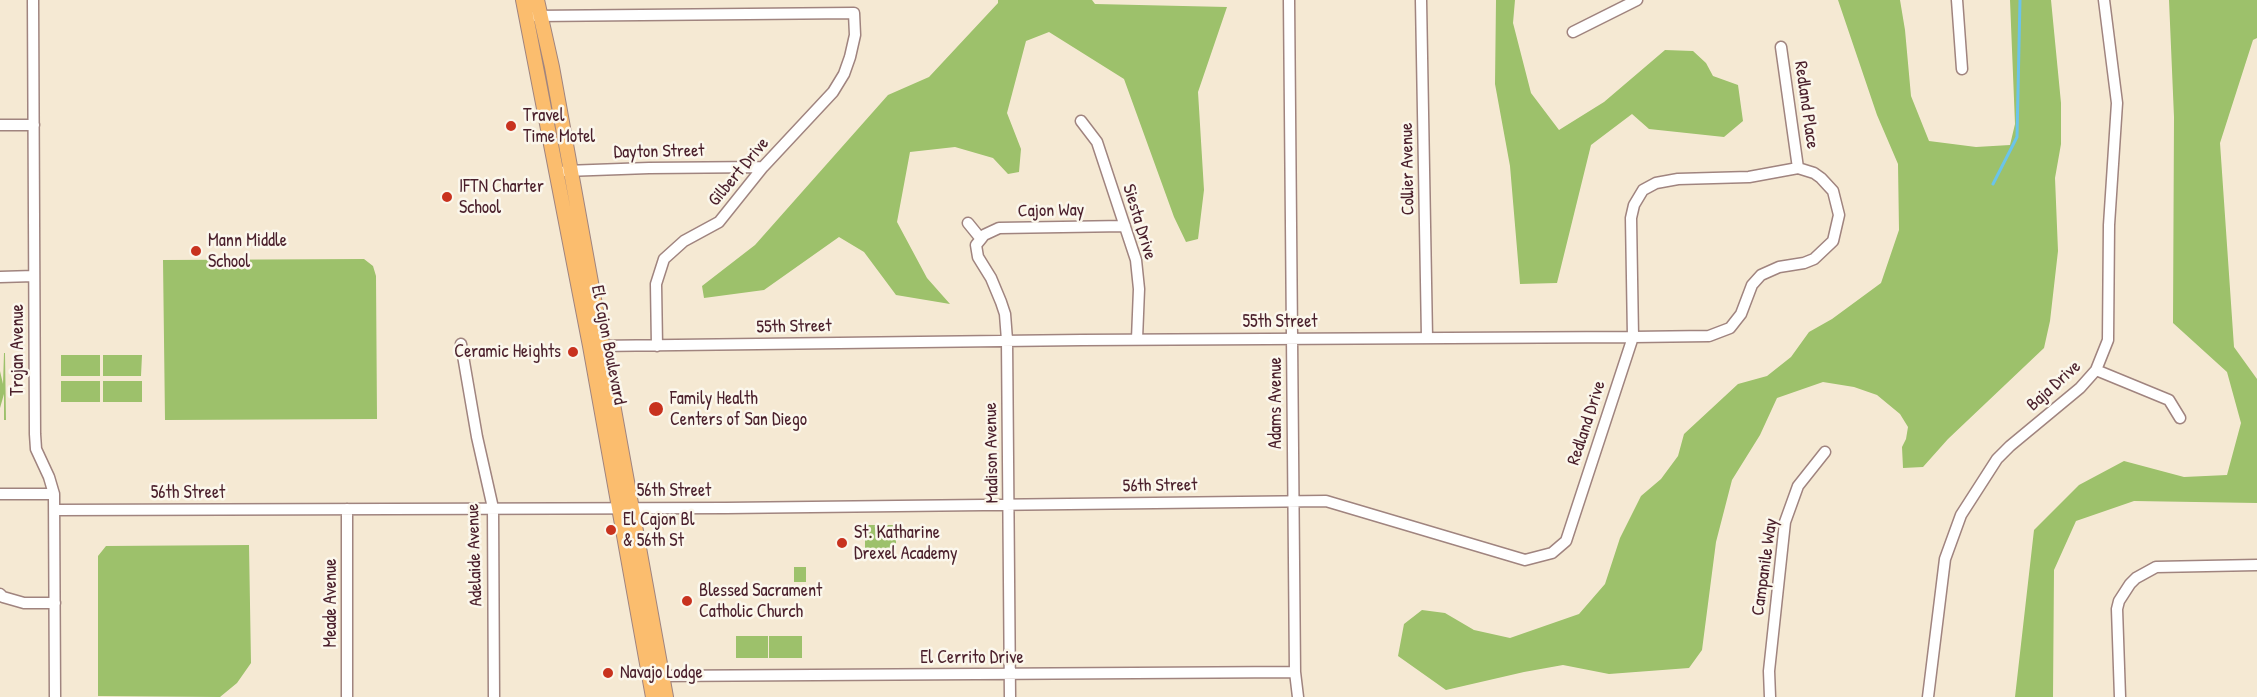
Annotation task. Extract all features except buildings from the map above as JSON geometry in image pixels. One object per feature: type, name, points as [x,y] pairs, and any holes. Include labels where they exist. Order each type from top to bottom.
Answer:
[{"type":"main road","name":"El Cajon Boulevard","points":[[523,0],[556,171],[596,346]]},
{"type":"main road","name":"El Cajon Boulevard","points":[[537,0],[571,171],[596,346],[656,676],[666,697]]},
{"type":"main road","name":"El Cajon Boulevard","points":[[653,697],[656,676]]},
{"type":"street","name":"Trojan Avenue","points":[[33,0],[36,449],[54,494],[55,697]]},
{"type":"street","name":"Adams Avenue","points":[[1289,0],[1295,672],[1299,697]]},
{"type":"street","name":"Collier Avenue","points":[[1421,0],[1427,337]]},
{"type":"street","points":[[1573,32],[1637,0]]},
{"type":"street","points":[[1957,0],[1962,69]]},
{"type":"street","name":"Baja Drive","points":[[1928,697],[1946,559],[1961,515],[1997,459],[2080,388],[2096,370],[2108,340],[2109,222],[2117,103],[2104,0]]},
{"type":"street","name":"Gilbert Drive","points":[[541,16],[854,13],[855,35],[844,74],[833,92],[763,167],[719,222],[684,241],[664,259],[656,284],[657,346]]},
{"type":"street","points":[[526,16],[541,16]]},
{"type":"street","name":"Redland Place","points":[[1781,47],[1798,168]]},
{"type":"street","name":"Siesta Drive","points":[[1081,121],[1097,142],[1136,260],[1139,290],[1137,339]]},
{"type":"street","points":[[0,125],[34,125]]},
{"type":"street","name":"Dayton Street","points":[[556,171],[763,167]]},
{"type":"street","name":"55th Street","points":[[596,346],[1007,340],[1709,336],[1730,328],[1741,314],[1752,285],[1761,275],[1779,267],[1814,259],[1833,241],[1839,215],[1833,191],[1814,172],[1798,168]]},
{"type":"street","name":"Redland Drive","points":[[1294,501],[1326,501],[1516,559],[1525,560],[1552,553],[1566,541],[1633,337],[1631,218],[1634,205],[1643,190],[1656,183],[1678,179],[1749,177],[1798,168]]},
{"type":"street","points":[[968,223],[981,239]]},
{"type":"street","name":"Cajon Way","points":[[981,239],[984,235],[999,228],[1125,226]]},
{"type":"street","name":"Madison Avenue","points":[[981,239],[976,245],[978,257],[991,278],[1001,302],[1005,314],[1007,340],[1010,697]]},
{"type":"street","points":[[0,277],[34,276]]},
{"type":"street","name":"Adelaide Avenue","points":[[460,344],[493,508],[494,697]]},
{"type":"street","points":[[2096,370],[2169,400],[2180,418]]},
{"type":"street","name":"Campanile Way","points":[[1770,697],[1769,671],[1785,522],[1798,486],[1825,452]]},
{"type":"street","points":[[0,494],[54,494]]},
{"type":"street","name":"56th Street","points":[[55,510],[626,508],[1294,501]]},
{"type":"street","name":"Meade Avenue","points":[[347,509],[348,697]]},
{"type":"street","points":[[2120,697],[2117,609],[2130,584],[2136,578],[2156,567],[2257,565]]},
{"type":"street","points":[[0,594],[24,603],[55,603]]},
{"type":"street","name":"El Cerrito Drive","points":[[656,676],[1295,672]]},
{"type":"green space","points":[[998,0],[1092,0],[1095,4],[1227,7],[1198,92],[1204,190],[1198,239],[1186,242],[1174,217],[1124,79],[1049,32],[1026,41],[1007,113],[1021,149],[1019,172],[1008,174],[993,158],[955,147],[910,152],[897,222],[927,278],[950,304],[896,295],[864,252],[839,237],[764,290],[704,298],[702,286],[755,245],[888,95],[929,77],[998,3]]},
{"type":"green space","points":[[1496,0],[1515,0],[1513,23],[1531,93],[1559,130],[1604,102],[1665,50],[1693,51],[1706,63],[1713,76],[1738,85],[1743,121],[1724,137],[1649,129],[1632,114],[1591,145],[1557,283],[1520,284],[1510,166],[1495,84]]},
{"type":"green space","points":[[1838,0],[1900,0],[1911,96],[1929,141],[1976,147],[2010,145],[2015,124],[2010,0],[2051,0],[2061,103],[2061,144],[2055,178],[2058,251],[2050,321],[2044,348],[1948,439],[1923,467],[1903,468],[1902,447],[1908,427],[1900,414],[1877,395],[1854,387],[1823,382],[1777,398],[1760,435],[1732,480],[1716,542],[1702,650],[1689,668],[1609,674],[1563,665],[1446,690],[1398,656],[1404,624],[1422,610],[1445,613],[1474,630],[1510,638],[1579,614],[1605,584],[1620,538],[1641,496],[1661,479],[1678,456],[1684,434],[1738,384],[1767,376],[1791,357],[1809,332],[1832,319],[1881,283],[1899,230],[1898,164],[1877,115]]},
{"type":"green space","points":[[2169,0],[2257,0],[2257,38],[2253,40],[2220,143],[2234,347],[2257,379],[2257,503],[2134,501],[2076,521],[2054,570],[2053,697],[2015,697],[2034,530],[2079,485],[2124,461],[2184,477],[2227,475],[2241,423],[2227,372],[2173,323],[2174,117]]},
{"type":"green space","points":[[364,259],[373,266],[376,276],[377,419],[165,420],[163,260]]},
{"type":"green space","points":[[4,353],[6,420],[4,420],[4,394],[0,408],[0,371],[3,384]]},
{"type":"green space","points":[[61,355],[100,355],[100,376],[61,376]]},
{"type":"green space","points":[[103,355],[142,355],[141,376],[103,376]]},
{"type":"green space","points":[[61,381],[100,381],[100,402],[61,402]]},
{"type":"green space","points":[[103,381],[142,381],[142,402],[103,402]]},
{"type":"green space","points":[[865,525],[896,525],[896,556],[865,557]]},
{"type":"green space","points":[[249,545],[251,663],[237,683],[220,697],[98,696],[98,556],[106,546]]},
{"type":"green space","points":[[794,567],[806,567],[806,582],[794,582]]},
{"type":"green space","points":[[736,636],[768,636],[768,658],[736,658]]},
{"type":"green space","points":[[769,636],[802,636],[802,658],[769,658]]},
{"type":"waterway","points":[[1993,184],[2017,137],[2020,0]]},
{"type":"place","name":"Travel Time Motel","points":[[511,126]]},
{"type":"place","name":"IFTN Charter School","points":[[447,197]]},
{"type":"place","name":"Mann Middle School","points":[[196,251]]},
{"type":"place","name":"Ceramic Heights","points":[[573,352]]},
{"type":"place","name":"Family Health Centers of San Diego","points":[[656,409]]},
{"type":"place","name":"El Cajon Bl & 56th St","points":[[611,530]]},
{"type":"place","name":"St. Katharine Drexel Academy","points":[[842,543]]},
{"type":"place","name":"Blessed Sacrament Catholic Church","points":[[687,601]]},
{"type":"place","name":"Navajo Lodge","points":[[608,673]]}]
